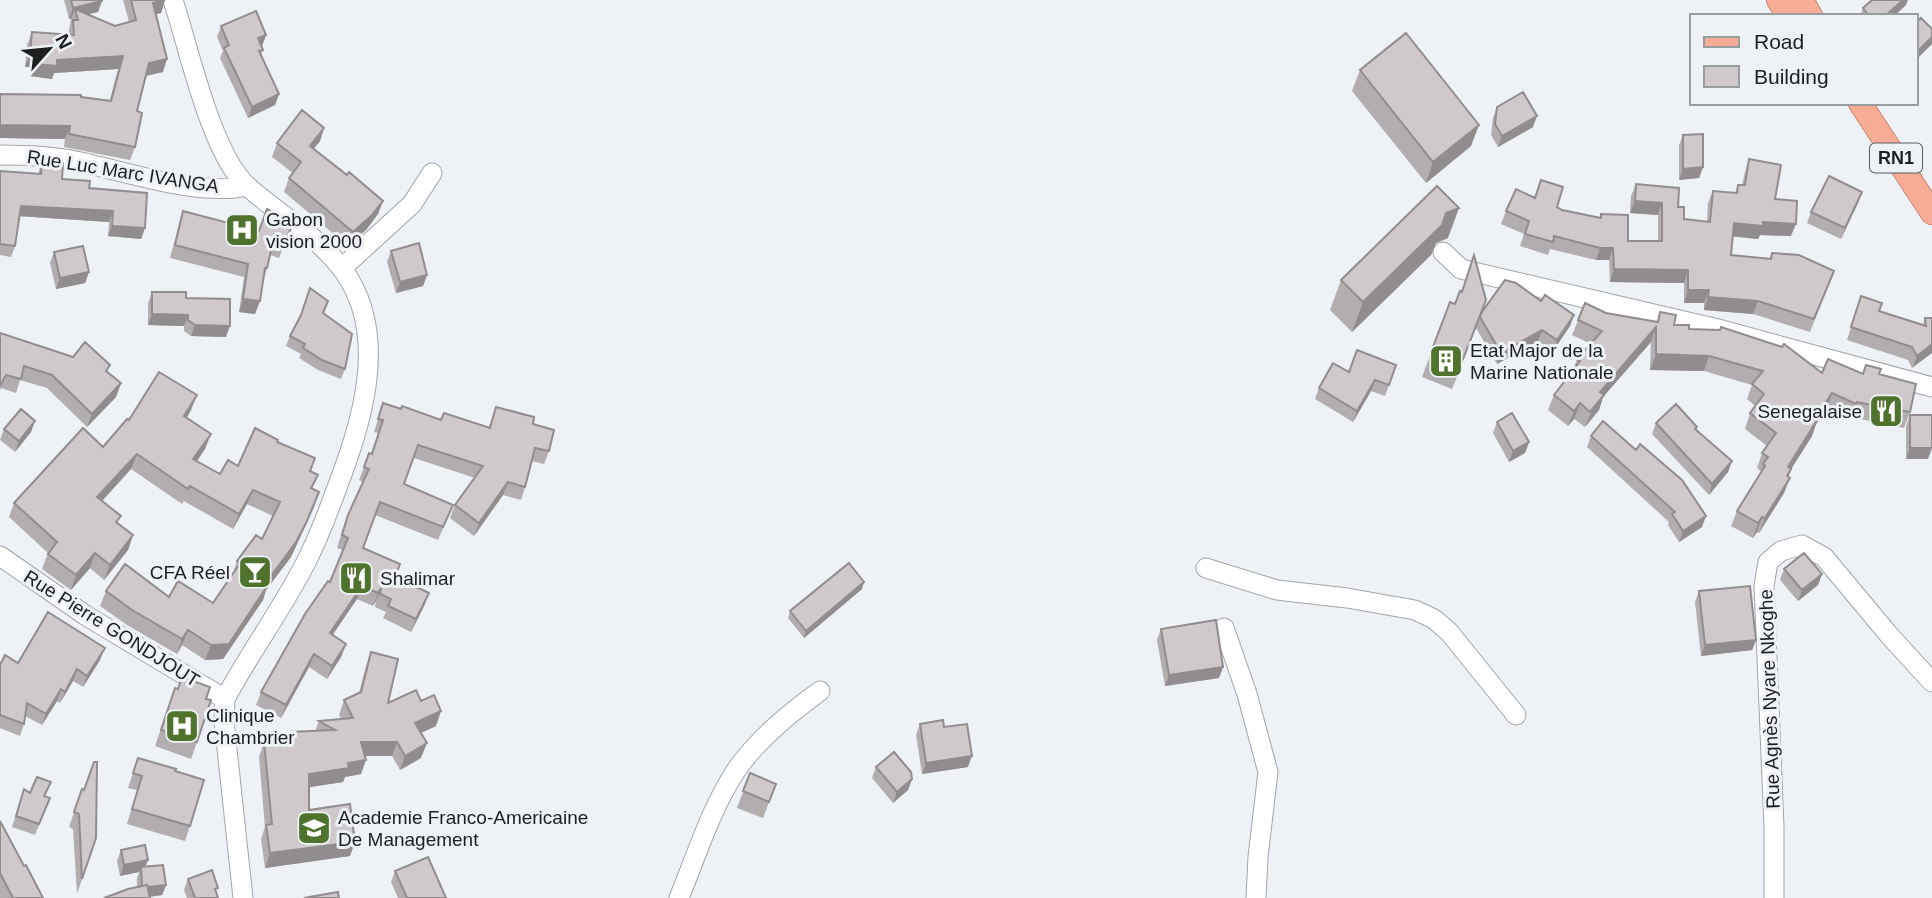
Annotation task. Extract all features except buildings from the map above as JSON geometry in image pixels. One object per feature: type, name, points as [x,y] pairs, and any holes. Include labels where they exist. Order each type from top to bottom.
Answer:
[{"type":"main road","name":"RN1","points":[[1861,105],[1932,214]]},
{"type":"street","points":[[173,0],[219,142],[234,170],[247,186],[306,233],[342,268],[353,285],[365,320],[367,383],[363,410],[343,471],[305,564],[225,699],[224,721],[243,898]]},
{"type":"street","name":"Rue Luc Marc IVANGA","points":[[0,155],[58,158],[192,186],[247,186]]},
{"type":"street","points":[[342,268],[412,204],[432,173]]},
{"type":"street","points":[[1443,252],[1461,269],[1706,326],[1932,387]]},
{"type":"street","name":"Rue Agnès Nyare Nkoghe","points":[[1774,898],[1774,827],[1764,586],[1768,562],[1781,551],[1802,545],[1825,557],[1889,635],[1932,682]]},
{"type":"street","name":"Rue Pierre GONDJOUT","points":[[0,556],[85,615],[225,699]]},
{"type":"street","points":[[1206,568],[1277,590],[1347,598],[1415,610],[1449,632],[1516,715]]},
{"type":"street","points":[[1224,628],[1247,694],[1268,772],[1256,898]]},
{"type":"street","points":[[680,898],[706,829],[738,768],[774,728],[820,691]]},
{"type":"place","name":"Gabon vision 2000","points":[[242,230]]},
{"type":"place","name":"Etat Major de la Marine Nationale","points":[[1446,361]]},
{"type":"place","name":"Senegalaise","points":[[1886,411]]},
{"type":"place","name":"CFA Réel","points":[[255,572]]},
{"type":"place","name":"Shalimar","points":[[356,578]]},
{"type":"place","name":"Clinique Chambrier","points":[[182,726]]},
{"type":"place","name":"Academie Franco-Americaine De Management","points":[[314,828]]}]
